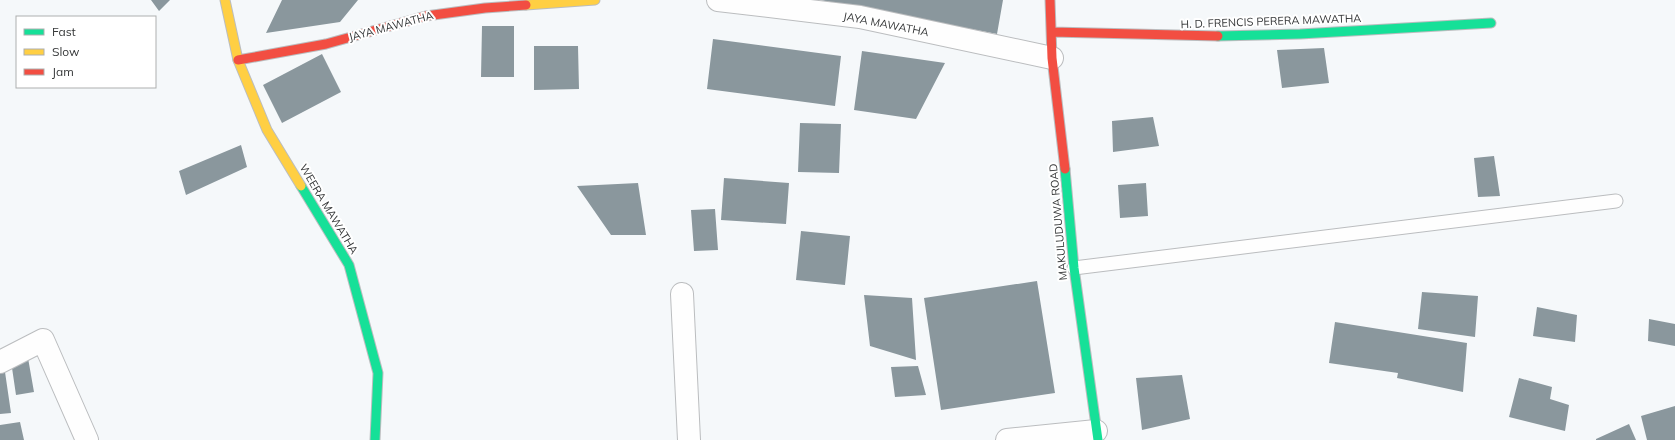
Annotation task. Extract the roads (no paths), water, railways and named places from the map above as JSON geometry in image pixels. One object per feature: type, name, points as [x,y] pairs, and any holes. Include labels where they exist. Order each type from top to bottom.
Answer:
[{"type":"street","name":"WEERA MAWATHA","points":[[225,0],[238,60],[267,130],[349,265],[378,373],[375,440]]},
{"type":"street","name":"JAYA MAWATHA","points":[[238,60],[326,44],[426,16],[485,8],[595,0]]},
{"type":"street","name":"JAYA MAWATHA","points":[[718,0],[860,17],[1052,58]]},
{"type":"street","name":"MAKULUDUWA ROAD","points":[[1050,0],[1052,58],[1070,214],[1074,268],[1097,436]]},
{"type":"street","name":"H. D. FRENCIS PERERA MAWATHA","points":[[1052,32],[1199,36],[1300,34],[1491,23]]},
{"type":"street","points":[[682,294],[688,440]]},
{"type":"street","points":[[0,362],[43,340],[87,440]]},
{"type":"street","points":[[1007,440],[1097,436]]},
{"type":"lane","points":[[1074,268],[1616,201]]}]
